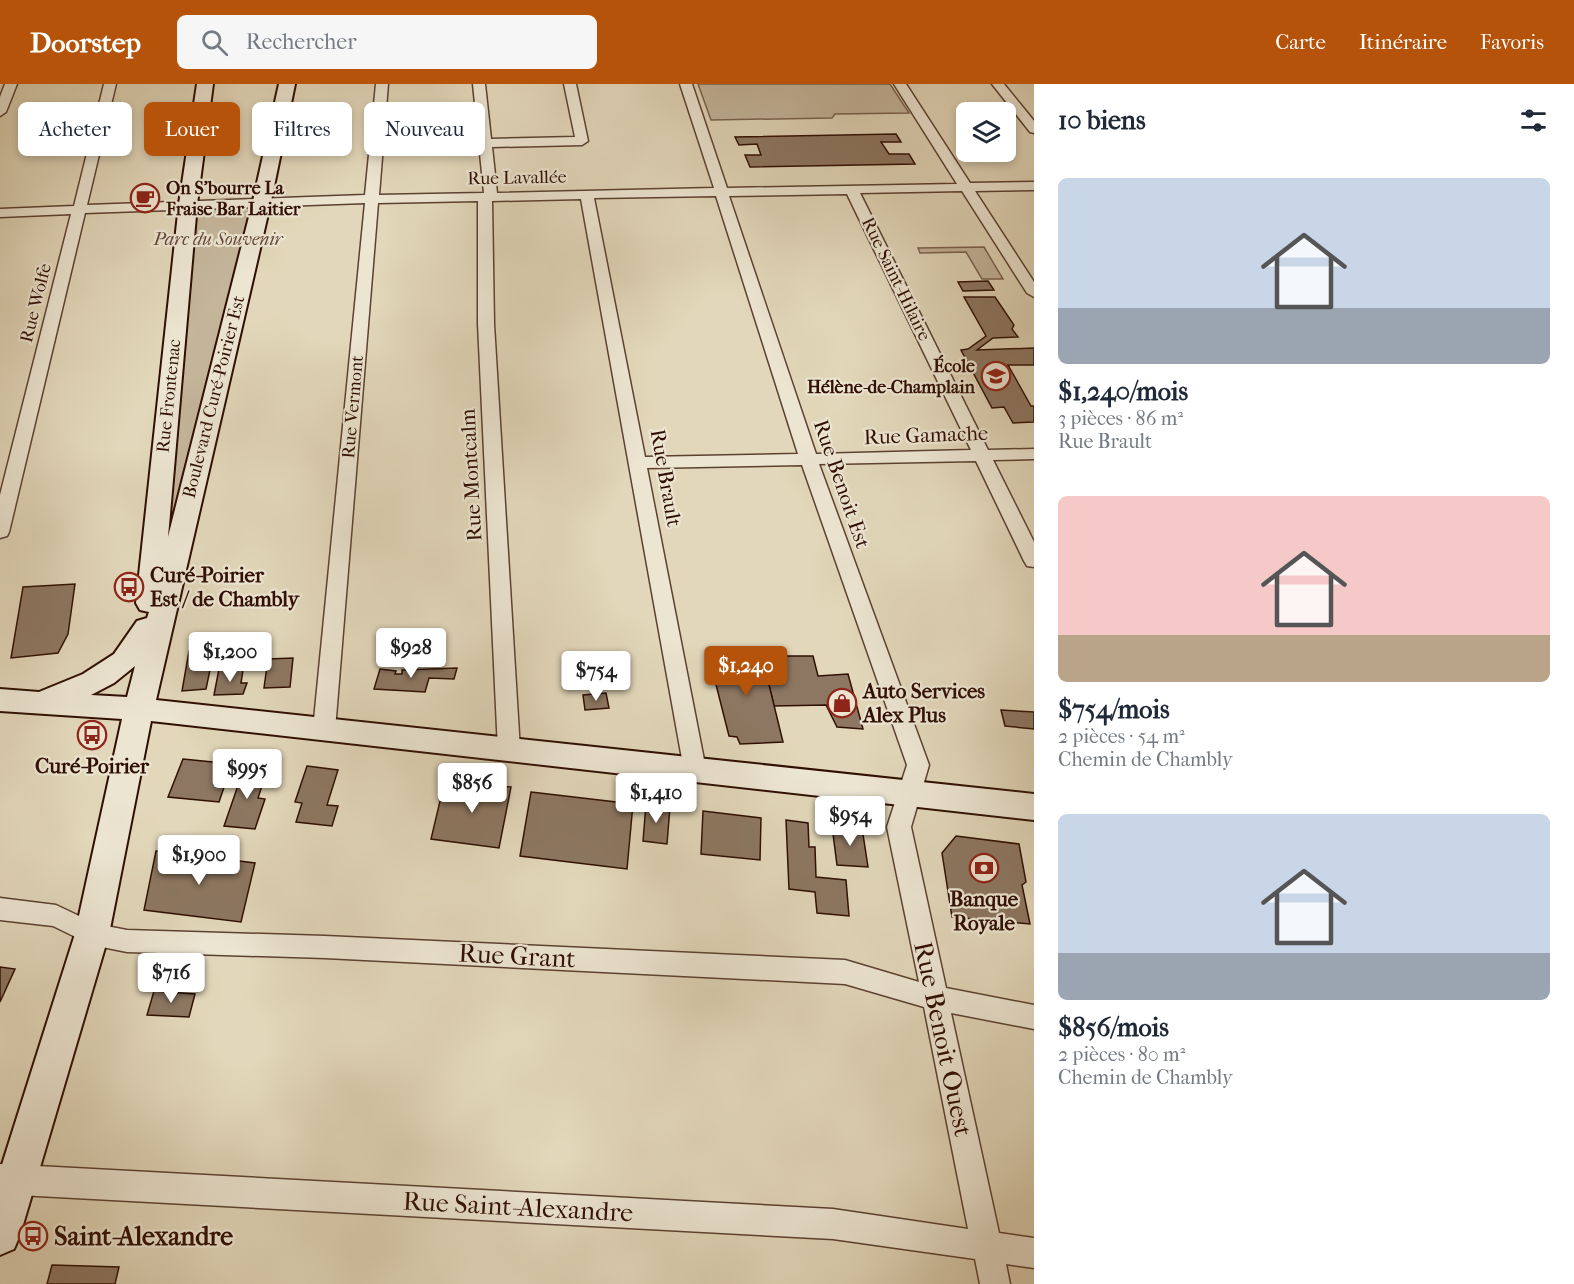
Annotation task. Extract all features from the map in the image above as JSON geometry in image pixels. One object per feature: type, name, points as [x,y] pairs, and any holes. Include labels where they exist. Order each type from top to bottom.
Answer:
[{"type":"main road","name":"Rue Frontenac","points":[[139,709],[188,204],[205,84]]},
{"type":"main road","name":"Boulevard Curé-Poirier Est","points":[[139,709],[262,201],[287,84]]},
{"type":"main road","points":[[39,702],[86,684],[122,662],[133,651],[147,628]]},
{"type":"main road","points":[[0,700],[139,709],[1034,807]]},
{"type":"main road","points":[[0,1235],[8,1180],[92,934],[139,709]]},
{"type":"street","points":[[0,112],[11,84]]},
{"type":"street","name":"Rue Wolfe","points":[[0,532],[110,84]]},
{"type":"street","name":"Rue Vermont","points":[[324,729],[382,84]]},
{"type":"street","name":"Rue Montcalm","points":[[478,84],[480,102]]},
{"type":"street","points":[[485,143],[582,141],[570,84]]},
{"type":"street","name":"Rue Benoit Est","points":[[686,84],[723,192],[808,460],[918,765],[910,794]]},
{"type":"street","points":[[900,84],[1034,293]]},
{"type":"street","points":[[998,84],[1034,129]]},
{"type":"street","name":"Rue Montcalm","points":[[485,143],[488,197],[486,324],[509,750]]},
{"type":"street","name":"Rue Lavallée","points":[[0,213],[262,201],[1034,186]]},
{"type":"street","name":"Rue Saint-Hilaire","points":[[852,190],[1034,561]]},
{"type":"street","name":"Rue Brault","points":[[588,195],[695,770]]},
{"type":"street","name":"Rue Gamache","points":[[639,463],[1034,454]]},
{"type":"street","name":"Rue Benoit Ouest","points":[[910,794],[899,827],[995,1284]]},
{"type":"street","name":"Rue Grant","points":[[0,909],[56,916],[92,934],[127,940],[325,946],[845,972],[934,998],[1034,1017]]},
{"type":"street","name":"Rue Saint-Alexandre","points":[[8,1180],[833,1224],[1034,1253]]},
{"type":"green space","points":[[698,84],[890,84],[909,113],[835,114],[832,118],[711,120]]},
{"type":"green space","name":"Parc du Souvenir","points":[[262,201],[139,709],[188,204]]},
{"type":"green space","points":[[984,247],[1003,279],[982,279],[966,252],[920,253],[918,248]]},
{"type":"building","points":[[896,134],[901,142],[881,142],[889,154],[909,154],[915,164],[750,167],[745,155],[761,155],[757,144],[739,145],[735,137]]},
{"type":"building","points":[[151,186],[148,196],[137,197],[140,187]]},
{"type":"building","points":[[988,281],[994,290],[963,291],[958,282]]},
{"type":"building","name":"École Hélène-de-Champlain","points":[[964,297],[995,297],[1014,325],[1012,329],[1018,337],[993,338],[977,350],[1034,348],[1034,365],[1008,365],[1031,406],[1034,406],[1034,422],[1013,423],[1004,407],[992,408],[961,350],[968,349],[986,336]]},
{"type":"building","points":[[75,584],[68,634],[58,653],[11,658],[23,587]]},
{"type":"building","points":[[189,651],[214,651],[206,689],[182,691]]},
{"type":"building","points":[[782,651],[785,656],[813,656],[818,676],[848,674],[863,729],[837,727],[826,705],[774,706],[761,652]]},
{"type":"building","points":[[761,652],[783,742],[740,744],[737,737],[729,736],[708,653]]},
{"type":"building","points":[[293,658],[290,687],[264,688],[268,659]]},
{"type":"building","points":[[457,668],[454,679],[429,678],[425,692],[374,689],[380,669],[402,674],[402,670]]},
{"type":"building","points":[[219,669],[243,670],[241,683],[247,683],[243,694],[214,695]]},
{"type":"building","points":[[606,693],[609,708],[585,710],[583,695]]},
{"type":"building","points":[[1001,710],[1034,712],[1034,729],[1005,726]]},
{"type":"building","points":[[183,759],[232,764],[219,802],[168,797]]},
{"type":"building","points":[[307,766],[338,770],[327,805],[338,806],[332,826],[296,822],[302,803],[295,802]]},
{"type":"building","points":[[244,768],[267,770],[258,798],[265,799],[255,829],[224,826]]},
{"type":"building","points":[[445,780],[511,787],[499,848],[431,839]]},
{"type":"building","points":[[531,792],[633,804],[627,869],[520,856]]},
{"type":"building","points":[[646,804],[670,807],[667,844],[643,841]]},
{"type":"building","points":[[703,811],[761,818],[760,860],[701,854]]},
{"type":"building","points":[[786,820],[808,823],[809,847],[815,847],[816,877],[846,880],[849,916],[817,913],[815,892],[789,889]]},
{"type":"building","points":[[832,826],[862,828],[868,867],[837,865]]},
{"type":"building","name":"Banque Royale","points":[[956,836],[1019,844],[1026,882],[1022,885],[1030,924],[952,917],[942,853]]},
{"type":"building","points":[[156,851],[255,863],[241,922],[144,910]]},
{"type":"building","points":[[0,967],[15,969],[0,1002]]},
{"type":"building","points":[[154,991],[195,994],[189,1017],[147,1015]]},
{"type":"building","points":[[52,1265],[119,1267],[115,1284],[47,1284]]},
{"type":"place","name":"On S'bourre La Fraise Bar Laitier","points":[[145,198]]},
{"type":"place","name":"École Hélène-de-Champlain","points":[[996,376]]},
{"type":"place","name":"Curé-Poirier Est / de Chambly","points":[[129,587]]},
{"type":"place","name":"Auto Services Alex Plus","points":[[842,703]]},
{"type":"place","name":"Curé-Poirier","points":[[92,735]]},
{"type":"place","name":"Banque Royale","points":[[984,868]]},
{"type":"place","name":"Saint-Alexandre","points":[[33,1236]]}]
